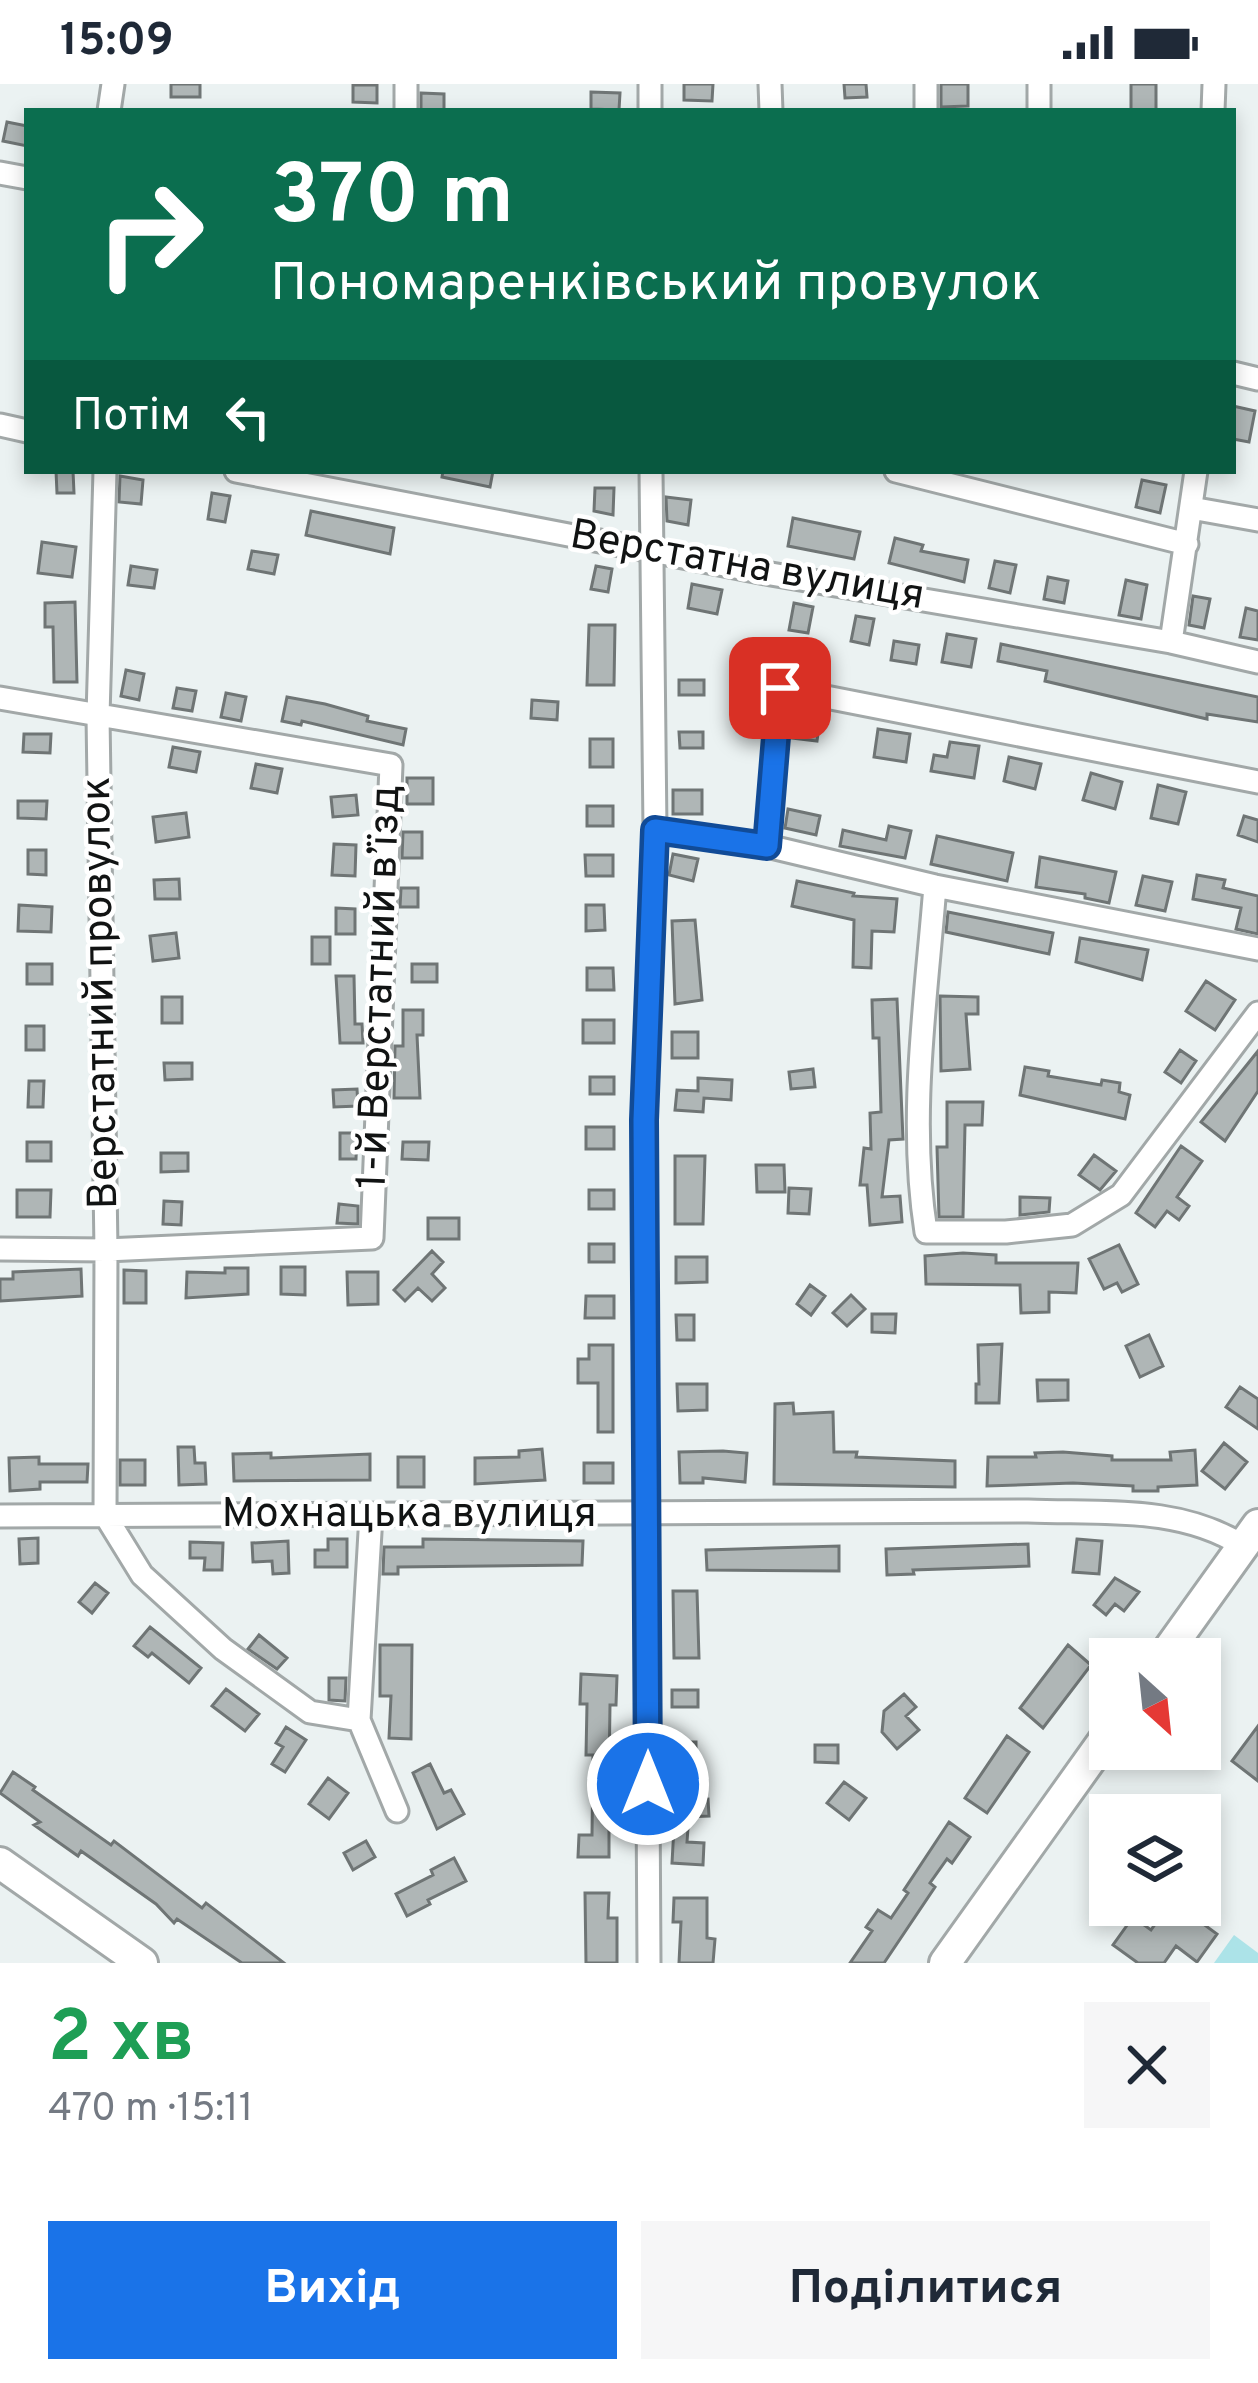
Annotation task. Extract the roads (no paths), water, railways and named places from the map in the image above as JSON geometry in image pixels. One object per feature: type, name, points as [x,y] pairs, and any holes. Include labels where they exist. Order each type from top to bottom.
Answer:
[{"type":"street","name":"Верстатний провулок","points":[[105,474],[98,716],[105,1515]]},
{"type":"street","name":"Верстатна вулиця","points":[[252,474],[1172,642],[1258,662]]},
{"type":"street","points":[[649,1963],[644,1120],[655,830],[651,474]]},
{"type":"street","points":[[908,474],[1187,544]]},
{"type":"street","points":[[1172,642],[1196,474]]},
{"type":"street","points":[[1191,508],[1258,520]]},
{"type":"street","points":[[767,846],[780,688],[1258,782]]},
{"type":"street","points":[[0,698],[98,716]]},
{"type":"street","name":"1-й Верстатний в’їзд","points":[[98,716],[391,765],[372,1238],[106,1250]]},
{"type":"street","points":[[655,830],[767,846],[934,886],[1258,949]]},
{"type":"street","points":[[934,886],[917,1118],[926,1232],[1006,1232],[1072,1225],[1121,1195],[1258,1013]]},
{"type":"street","points":[[0,1250],[106,1250]]},
{"type":"street","name":"Мохнацька вулиця","points":[[0,1516],[1028,1511],[1172,1516],[1250,1535]]},
{"type":"street","points":[[105,1515],[142,1575],[223,1649],[310,1712],[359,1720]]},
{"type":"street","points":[[371,1515],[359,1720],[397,1811]]},
{"type":"street","points":[[1177,1638],[1250,1535]]},
{"type":"street","points":[[945,1963],[1089,1761]]},
{"type":"street","points":[[0,1863],[142,1963]]}]
